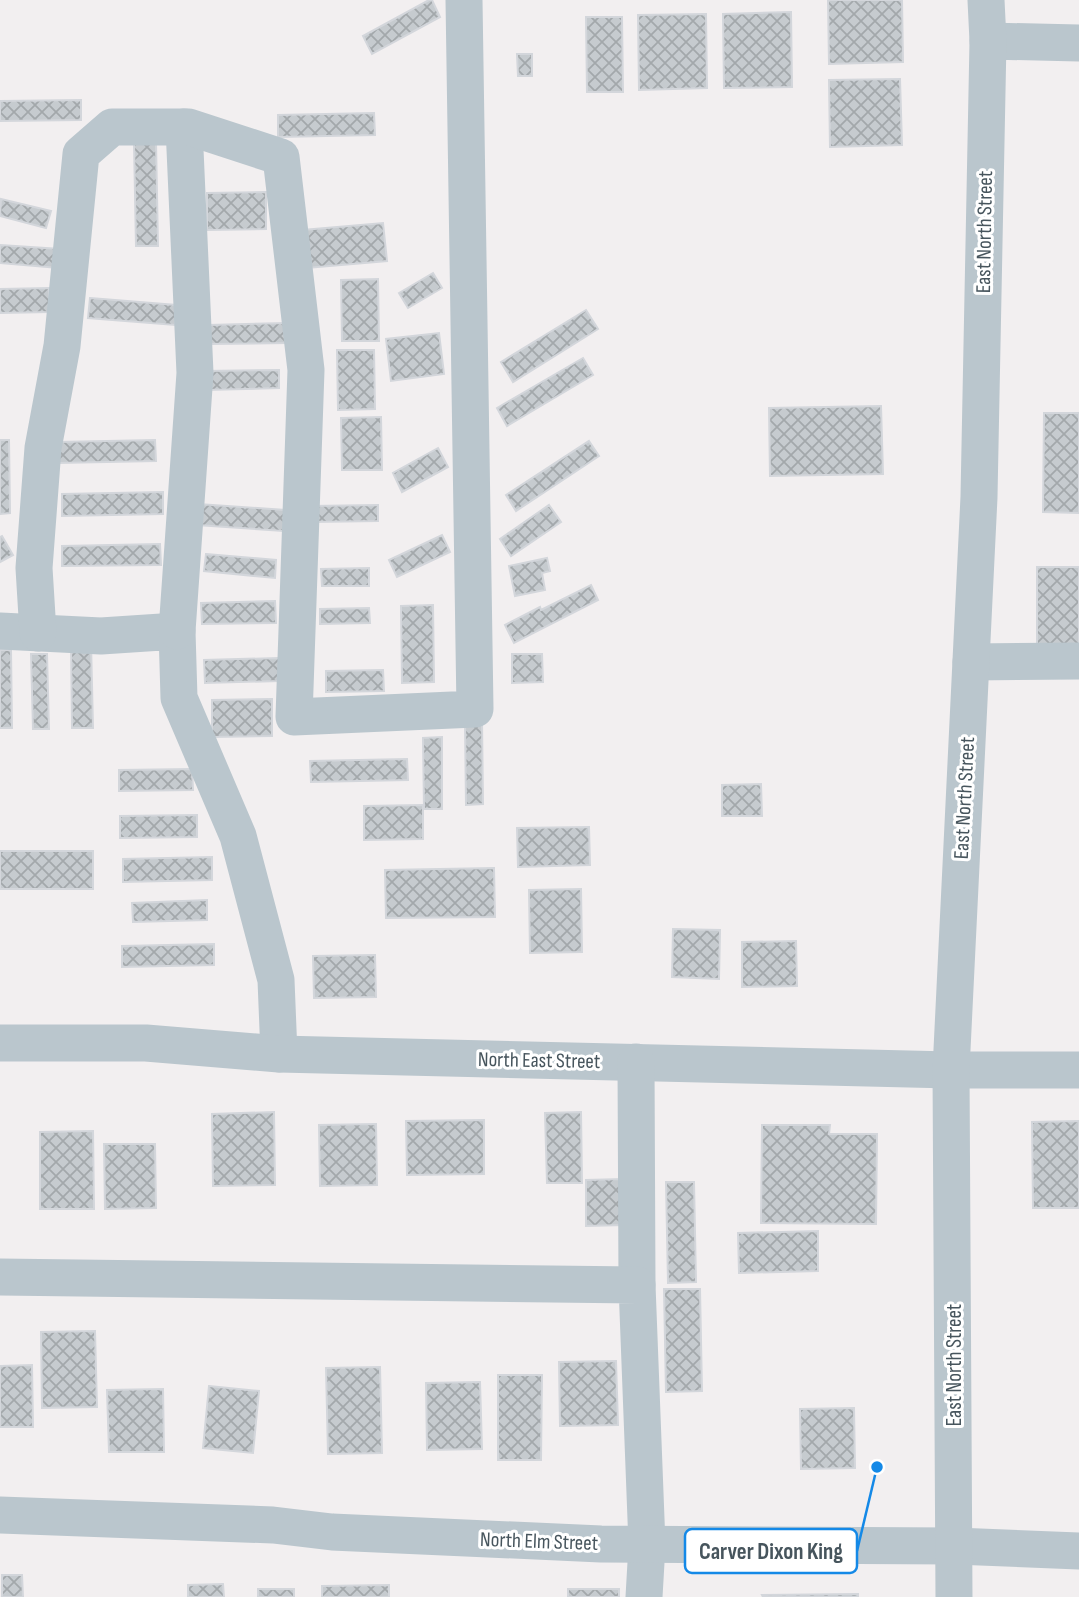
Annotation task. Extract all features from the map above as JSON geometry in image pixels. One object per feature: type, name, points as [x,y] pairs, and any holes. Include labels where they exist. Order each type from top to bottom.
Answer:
[{"type":"street","points":[[37,633],[34,568],[43,448],[62,346],[81,155],[112,127],[184,127],[281,157],[306,370],[294,717],[475,709],[464,0]]},
{"type":"street","name":"East North Street","points":[[954,1597],[951,1070],[979,497],[988,41],[986,0]]},
{"type":"street","points":[[988,41],[1079,43]]},
{"type":"street","points":[[184,127],[195,373],[177,631],[179,698],[238,836],[276,980],[279,1054]]},
{"type":"street","points":[[0,631],[102,636],[177,631]]},
{"type":"street","points":[[971,662],[1079,661]]},
{"type":"street","name":"North East Street","points":[[0,1043],[146,1043],[279,1054],[951,1070],[1079,1070]]},
{"type":"street","points":[[636,1062],[636,1285],[647,1545],[644,1597]]},
{"type":"street","points":[[0,1277],[636,1285]]},
{"type":"street","name":"North Elm Street","points":[[0,1516],[273,1525],[332,1532],[647,1545],[955,1546],[1079,1551]]},
{"type":"building","points":[[432,0],[440,17],[372,54],[363,36]]},
{"type":"building","points":[[828,0],[902,0],[903,62],[829,64]]},
{"type":"building","points":[[791,12],[792,87],[724,88],[723,14]]},
{"type":"building","points":[[706,14],[707,88],[639,90],[638,15]]},
{"type":"building","points":[[586,17],[622,17],[623,92],[587,92]]},
{"type":"building","points":[[517,54],[532,54],[532,76],[518,76]]},
{"type":"building","points":[[900,79],[902,145],[830,147],[829,80]]},
{"type":"building","points":[[81,100],[81,120],[0,121],[0,101]]},
{"type":"building","points":[[374,113],[375,135],[278,137],[278,115]]},
{"type":"building","points":[[156,142],[158,246],[136,246],[134,143]]},
{"type":"building","points":[[266,192],[266,229],[207,230],[207,193]]},
{"type":"building","points":[[1,199],[51,211],[46,228],[0,216]]},
{"type":"building","points":[[383,223],[387,261],[307,268],[303,230]]},
{"type":"building","points":[[0,245],[60,249],[58,268],[0,263]]},
{"type":"building","points":[[433,273],[442,288],[408,308],[399,293]]},
{"type":"building","points":[[378,279],[379,341],[342,341],[341,280]]},
{"type":"building","points":[[49,288],[49,312],[0,313],[0,289]]},
{"type":"building","points":[[90,298],[176,305],[175,325],[88,318]]},
{"type":"building","points":[[586,310],[598,329],[513,382],[501,362]]},
{"type":"building","points":[[287,323],[287,343],[210,344],[209,325]]},
{"type":"building","points":[[439,333],[444,374],[391,381],[386,339]]},
{"type":"building","points":[[337,350],[374,350],[375,409],[338,410]]},
{"type":"building","points":[[583,358],[593,375],[507,426],[497,408]]},
{"type":"building","points":[[279,370],[279,388],[206,390],[205,371]]},
{"type":"building","points":[[881,406],[883,474],[770,476],[769,408]]},
{"type":"building","points":[[1044,413],[1079,413],[1079,513],[1043,512]]},
{"type":"building","points":[[381,417],[382,470],[342,470],[341,418]]},
{"type":"building","points":[[0,440],[9,440],[10,513],[0,514]]},
{"type":"building","points":[[155,440],[156,461],[58,463],[58,442]]},
{"type":"building","points":[[589,441],[599,456],[516,511],[506,495]]},
{"type":"building","points":[[438,448],[448,467],[402,492],[393,473]]},
{"type":"building","points":[[163,492],[163,514],[62,516],[62,494]]},
{"type":"building","points":[[198,504],[285,510],[283,531],[197,525]]},
{"type":"building","points":[[378,505],[378,521],[312,522],[311,506]]},
{"type":"building","points":[[549,505],[561,522],[511,556],[500,539]]},
{"type":"building","points":[[442,535],[450,552],[397,577],[389,560]]},
{"type":"building","points":[[2,536],[13,555],[0,562],[0,537]]},
{"type":"building","points":[[160,544],[161,565],[62,566],[62,546]]},
{"type":"building","points":[[206,554],[276,560],[275,578],[204,571]]},
{"type":"building","points":[[547,558],[550,571],[542,573],[545,590],[515,596],[509,566]]},
{"type":"building","points":[[1037,567],[1079,567],[1079,647],[1037,647]]},
{"type":"building","points":[[369,568],[369,586],[322,586],[321,569]]},
{"type":"building","points":[[591,585],[598,600],[514,643],[505,625]]},
{"type":"building","points":[[275,601],[276,623],[202,624],[201,603]]},
{"type":"building","points":[[433,605],[434,682],[402,683],[401,606]]},
{"type":"building","points":[[369,608],[370,623],[320,624],[320,609]]},
{"type":"building","points":[[91,642],[93,728],[72,728],[71,643]]},
{"type":"building","points":[[0,650],[11,650],[12,728],[0,728]]},
{"type":"building","points":[[31,654],[47,654],[49,729],[33,729]]},
{"type":"building","points":[[512,654],[542,654],[543,682],[512,683]]},
{"type":"building","points":[[279,658],[279,681],[205,683],[204,660]]},
{"type":"building","points":[[383,670],[384,691],[326,692],[326,671]]},
{"type":"building","points":[[272,699],[272,736],[212,737],[212,700]]},
{"type":"building","points":[[465,721],[482,721],[483,804],[466,805]]},
{"type":"building","points":[[442,737],[442,809],[424,809],[423,738]]},
{"type":"building","points":[[407,759],[408,780],[311,782],[310,761]]},
{"type":"building","points":[[192,769],[193,790],[119,791],[119,770]]},
{"type":"building","points":[[761,784],[762,816],[722,816],[722,785]]},
{"type":"building","points":[[423,805],[423,839],[364,840],[364,806]]},
{"type":"building","points":[[197,815],[197,837],[120,838],[120,816]]},
{"type":"building","points":[[589,827],[590,865],[518,867],[517,828]]},
{"type":"building","points":[[0,851],[93,851],[93,889],[0,889]]},
{"type":"building","points":[[212,857],[212,880],[123,882],[123,859]]},
{"type":"building","points":[[494,868],[495,917],[386,918],[385,870]]},
{"type":"building","points":[[581,889],[582,952],[530,953],[529,890]]},
{"type":"building","points":[[207,900],[207,920],[133,922],[132,903]]},
{"type":"building","points":[[673,929],[720,930],[719,979],[672,977]]},
{"type":"building","points":[[796,941],[797,986],[742,987],[742,942]]},
{"type":"building","points":[[214,944],[214,965],[122,967],[122,946]]},
{"type":"building","points":[[375,955],[376,997],[314,998],[313,956]]},
{"type":"building","points":[[274,1112],[275,1185],[213,1186],[212,1114]]},
{"type":"building","points":[[581,1112],[582,1183],[547,1183],[545,1113]]},
{"type":"building","points":[[484,1120],[484,1174],[407,1175],[406,1121]]},
{"type":"building","points":[[1079,1121],[1079,1208],[1033,1208],[1032,1122]]},
{"type":"building","points":[[376,1124],[377,1185],[320,1186],[319,1125]]},
{"type":"building","points":[[762,1125],[830,1125],[829,1134],[877,1134],[876,1224],[761,1223]]},
{"type":"building","points":[[93,1131],[94,1209],[40,1209],[40,1132]]},
{"type":"building","points":[[104,1144],[155,1144],[156,1208],[105,1209]]},
{"type":"building","points":[[623,1179],[624,1225],[586,1226],[586,1180]]},
{"type":"building","points":[[666,1182],[694,1182],[696,1282],[668,1283]]},
{"type":"building","points":[[818,1231],[818,1271],[739,1273],[738,1233]]},
{"type":"building","points":[[664,1289],[700,1289],[702,1391],[666,1392]]},
{"type":"building","points":[[95,1331],[97,1407],[42,1408],[41,1332]]},
{"type":"building","points":[[616,1361],[618,1425],[560,1426],[559,1362]]},
{"type":"building","points":[[32,1365],[33,1427],[0,1427],[0,1366]]},
{"type":"building","points":[[380,1367],[382,1453],[328,1454],[326,1368]]},
{"type":"building","points":[[498,1375],[542,1375],[541,1460],[498,1460]]},
{"type":"building","points":[[480,1382],[482,1449],[427,1450],[426,1383]]},
{"type":"building","points":[[209,1386],[259,1391],[253,1453],[203,1448]]},
{"type":"building","points":[[163,1389],[164,1452],[109,1452],[107,1390]]},
{"type":"building","points":[[854,1408],[855,1468],[801,1469],[800,1409]]},
{"type":"building","points":[[2,1575],[22,1575],[23,1597],[2,1597]]},
{"type":"building","points":[[223,1584],[224,1597],[188,1597],[188,1585]]},
{"type":"building","points":[[389,1585],[389,1597],[322,1597],[322,1586]]},
{"type":"building","points":[[258,1589],[294,1589],[294,1597],[258,1597]]},
{"type":"building","points":[[568,1589],[619,1589],[619,1597],[568,1597]]},
{"type":"building","points":[[858,1594],[858,1597],[762,1595]]},
{"type":"place","name":"Carver Dixon King","points":[[877,1467]]}]
